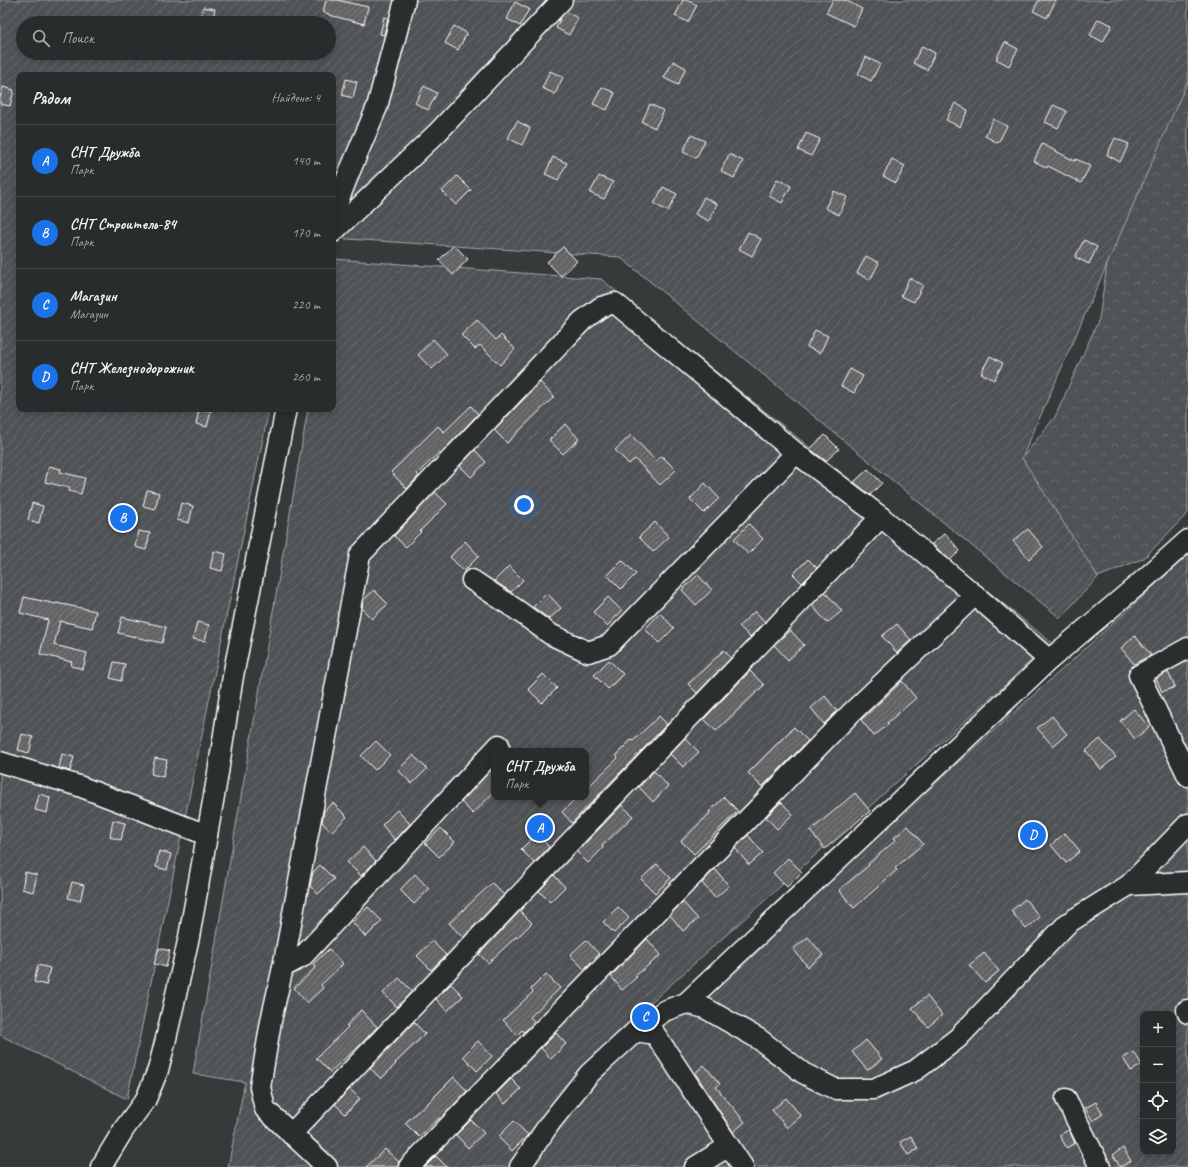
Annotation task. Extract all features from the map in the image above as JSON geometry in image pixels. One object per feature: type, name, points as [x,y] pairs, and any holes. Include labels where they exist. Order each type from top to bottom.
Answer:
[{"type":"street","points":[[336,206],[377,107],[405,0]]},
{"type":"street","points":[[336,229],[438,132],[562,0]]},
{"type":"street","points":[[326,1167],[265,1109],[260,1087],[271,1021],[283,967],[360,555],[582,321],[601,307],[615,303],[796,453],[881,517],[975,595],[1049,660]]},
{"type":"street","points":[[101,1167],[124,1129],[146,1099],[158,1070],[165,1043],[188,936],[217,779],[233,676],[285,412]]},
{"type":"street","points":[[472,580],[550,634],[588,652],[609,645],[796,453]]},
{"type":"street","points":[[291,1134],[881,517]]},
{"type":"street","points":[[520,1167],[550,1124],[589,1074],[636,1031],[664,1011],[686,1003],[1049,660],[1188,540]]},
{"type":"street","points":[[409,1167],[852,712],[975,595]]},
{"type":"street","points":[[1188,648],[1139,675],[1188,776]]},
{"type":"street","points":[[496,748],[499,745]]},
{"type":"street","points":[[283,967],[302,957],[491,754]]},
{"type":"street","points":[[0,762],[79,786],[207,835]]},
{"type":"street","points":[[686,1003],[705,1008],[759,1039],[803,1073],[835,1089],[874,1089],[916,1070],[958,1038],[1068,923],[1129,885],[1188,824]]},
{"type":"street","points":[[1129,885],[1188,882]]},
{"type":"street","points":[[636,1031],[655,1034],[743,1167]]},
{"type":"street","points":[[1066,1099],[1100,1167]]},
{"type":"street","points":[[695,1167],[729,1146]]},
{"type":"green space","points":[[0,0],[1188,0],[1188,80],[1022,458],[1098,577],[1060,618],[620,257],[336,238],[336,72],[16,72],[16,412],[268,412],[127,1099],[0,1035]]},
{"type":"green space","points":[[1188,71],[1188,513],[1144,558],[1098,577],[1066,535],[1022,458],[1055,417],[1099,319],[1109,250],[1141,188],[1166,102]]},
{"type":"green space","points":[[336,259],[601,279],[1052,643],[638,1014],[736,1167],[228,1167],[245,1082],[193,1074],[307,412],[336,412]]},
{"type":"green space","points":[[1188,555],[1188,1167],[738,1167],[655,1034]]},
{"type":"building","points":[[326,0],[337,0],[368,7],[364,24],[323,12]]},
{"type":"building","points":[[683,0],[697,5],[688,22],[675,16]]},
{"type":"building","points":[[833,0],[845,0],[862,9],[854,26],[826,13]]},
{"type":"building","points":[[1039,0],[1056,0],[1047,18],[1033,11]]},
{"type":"building","points":[[515,2],[529,9],[520,26],[507,19]]},
{"type":"building","points":[[203,7],[215,9],[214,16],[201,16]]},
{"type":"building","points":[[566,12],[578,18],[569,35],[556,28],[561,17]]},
{"type":"building","points":[[384,17],[388,18],[384,35],[380,34]]},
{"type":"building","points":[[1098,19],[1112,25],[1103,42],[1090,35]]},
{"type":"building","points":[[454,26],[467,33],[458,50],[445,43]]},
{"type":"building","points":[[1005,42],[1018,49],[1009,66],[996,59]]},
{"type":"building","points":[[922,46],[935,53],[927,70],[913,63]]},
{"type":"building","points":[[866,57],[880,64],[871,81],[858,74]]},
{"type":"building","points":[[673,61],[686,68],[678,85],[664,78]]},
{"type":"building","points":[[550,71],[563,77],[555,94],[542,88]]},
{"type":"building","points":[[346,79],[357,82],[353,98],[342,95]]},
{"type":"building","points":[[424,86],[437,93],[428,110],[415,103]]},
{"type":"building","points":[[3,87],[14,90],[10,106],[0,104]]},
{"type":"building","points":[[602,87],[615,93],[607,110],[593,104]]},
{"type":"building","points":[[955,103],[968,110],[960,127],[946,120]]},
{"type":"building","points":[[650,104],[664,111],[655,128],[642,122]]},
{"type":"building","points":[[1053,105],[1067,111],[1058,128],[1045,122]]},
{"type":"building","points":[[993,119],[1007,126],[998,143],[985,136]]},
{"type":"building","points":[[517,121],[530,128],[522,145],[508,138]]},
{"type":"building","points":[[806,133],[820,139],[811,156],[798,150]]},
{"type":"building","points":[[691,135],[705,141],[696,158],[683,152]]},
{"type":"building","points":[[1115,138],[1129,144],[1120,162],[1107,155]]},
{"type":"building","points":[[1042,144],[1075,161],[1076,159],[1090,166],[1081,183],[1048,166],[1047,168],[1034,161]]},
{"type":"building","points":[[729,154],[743,161],[734,178],[721,171]]},
{"type":"building","points":[[553,157],[567,163],[558,180],[545,174]]},
{"type":"building","points":[[892,159],[905,166],[896,183],[883,176]]},
{"type":"building","points":[[457,176],[471,190],[456,205],[442,191]]},
{"type":"building","points":[[599,176],[613,182],[604,199],[590,193]]},
{"type":"building","points":[[777,179],[791,186],[782,203],[769,196]]},
{"type":"building","points":[[663,187],[677,194],[668,211],[654,204]]},
{"type":"building","points":[[834,191],[847,197],[839,215],[825,208]]},
{"type":"building","points":[[704,197],[717,204],[709,221],[695,214]]},
{"type":"building","points":[[748,232],[761,239],[752,256],[739,249]]},
{"type":"building","points":[[1084,240],[1097,247],[1089,264],[1075,257]]},
{"type":"building","points":[[454,245],[468,259],[453,275],[439,260]]},
{"type":"building","points":[[563,247],[577,261],[561,276],[547,262]]},
{"type":"building","points":[[866,256],[879,263],[870,280],[857,273]]},
{"type":"building","points":[[909,278],[923,285],[914,302],[901,296]]},
{"type":"building","points":[[477,320],[496,340],[501,335],[515,349],[500,365],[480,345],[475,349],[461,335]]},
{"type":"building","points":[[815,330],[828,336],[820,353],[807,347]]},
{"type":"building","points":[[433,339],[447,354],[432,369],[418,355]]},
{"type":"building","points":[[990,356],[1003,363],[994,380],[981,373]]},
{"type":"building","points":[[850,369],[863,376],[854,393],[841,386]]},
{"type":"building","points":[[540,382],[554,397],[507,443],[494,430]]},
{"type":"building","points":[[471,406],[478,414],[444,450],[443,449],[417,474],[419,476],[407,489],[391,472],[438,426],[444,432]]},
{"type":"building","points":[[198,412],[211,412],[207,427],[196,424]]},
{"type":"building","points":[[565,424],[579,439],[563,454],[549,440]]},
{"type":"building","points":[[631,435],[656,461],[662,456],[676,470],[660,485],[635,459],[629,464],[615,450]]},
{"type":"building","points":[[825,435],[839,449],[826,461],[810,449]]},
{"type":"building","points":[[475,450],[486,462],[471,477],[460,466]]},
{"type":"building","points":[[49,466],[61,469],[60,472],[85,478],[81,494],[69,491],[70,488],[45,482]]},
{"type":"building","points":[[868,469],[882,483],[870,495],[854,482]]},
{"type":"building","points":[[705,483],[719,498],[704,513],[690,499]]},
{"type":"building","points":[[147,490],[159,493],[155,509],[143,506]]},
{"type":"building","points":[[435,492],[447,504],[406,547],[394,536]]},
{"type":"building","points":[[32,503],[43,506],[39,523],[28,520]]},
{"type":"building","points":[[181,503],[193,506],[189,523],[177,520]]},
{"type":"building","points":[[655,522],[669,537],[653,552],[639,537]]},
{"type":"building","points":[[749,524],[763,539],[748,554],[734,539]]},
{"type":"building","points":[[1028,529],[1043,547],[1029,559],[1013,541]]},
{"type":"building","points":[[138,531],[150,533],[146,550],[135,547]]},
{"type":"building","points":[[945,533],[960,551],[950,560],[932,544]]},
{"type":"building","points":[[465,541],[479,556],[464,571],[450,557]]},
{"type":"building","points":[[214,551],[226,554],[222,571],[210,568]]},
{"type":"building","points":[[808,559],[817,568],[802,583],[793,574]]},
{"type":"building","points":[[622,560],[636,574],[621,589],[607,575]]},
{"type":"building","points":[[509,566],[523,580],[511,592],[494,581]]},
{"type":"building","points":[[698,575],[712,590],[696,605],[682,590]]},
{"type":"building","points":[[374,590],[388,604],[372,619],[362,609],[363,600]]},
{"type":"building","points":[[825,592],[842,611],[827,623],[812,605]]},
{"type":"building","points":[[547,593],[561,608],[549,619],[533,607]]},
{"type":"building","points":[[24,597],[96,611],[92,628],[60,621],[54,645],[87,653],[83,669],[71,666],[72,662],[40,654],[48,620],[20,613]]},
{"type":"building","points":[[608,597],[622,611],[607,626],[593,612]]},
{"type":"building","points":[[755,611],[765,622],[750,637],[739,626]]},
{"type":"building","points":[[660,613],[674,628],[659,643],[645,629]]},
{"type":"building","points":[[122,617],[166,627],[162,643],[118,633]]},
{"type":"building","points":[[197,622],[209,625],[205,641],[193,639]]},
{"type":"building","points":[[897,624],[911,640],[897,653],[882,636]]},
{"type":"building","points":[[790,630],[804,645],[788,660],[774,645]]},
{"type":"building","points":[[1135,636],[1151,655],[1134,664],[1121,648]]},
{"type":"building","points":[[724,650],[731,658],[697,693],[688,684]]},
{"type":"building","points":[[609,660],[623,674],[608,689],[594,675]]},
{"type":"building","points":[[114,662],[125,664],[121,681],[110,678]]},
{"type":"building","points":[[750,671],[764,685],[716,731],[704,719]]},
{"type":"building","points":[[1168,672],[1175,687],[1162,692],[1156,678]]},
{"type":"building","points":[[543,674],[557,688],[542,703],[528,689]]},
{"type":"building","points":[[902,681],[916,698],[874,736],[861,720]]},
{"type":"building","points":[[825,696],[837,711],[824,724],[811,708]]},
{"type":"building","points":[[1134,709],[1149,727],[1135,739],[1120,721]]},
{"type":"building","points":[[659,716],[667,724],[572,823],[562,812],[574,800],[589,800],[589,786],[618,758],[616,755],[631,740],[633,741]]},
{"type":"building","points":[[1052,716],[1067,734],[1053,746],[1037,728]]},
{"type":"building","points":[[794,727],[808,741],[762,787],[748,773]]},
{"type":"building","points":[[22,734],[33,737],[29,753],[18,750]]},
{"type":"building","points":[[685,738],[699,752],[683,767],[670,754]]},
{"type":"building","points":[[1100,739],[1116,757],[1101,769],[1086,751]]},
{"type":"building","points":[[376,741],[390,755],[375,770],[361,756]]},
{"type":"building","points":[[62,754],[74,757],[70,771],[59,768]]},
{"type":"building","points":[[413,755],[427,769],[412,784],[398,770]]},
{"type":"building","points":[[155,758],[167,760],[163,777],[151,774]]},
{"type":"building","points":[[491,770],[491,795],[473,814],[461,802]]},
{"type":"building","points":[[654,771],[668,786],[653,802],[639,787]]},
{"type":"building","points":[[855,793],[870,811],[825,849],[810,831]]},
{"type":"building","points":[[39,794],[50,797],[47,813],[35,810]]},
{"type":"building","points":[[724,797],[738,811],[694,854],[681,841]]},
{"type":"building","points":[[781,802],[793,814],[777,829],[766,817]]},
{"type":"building","points":[[333,803],[347,817],[331,832],[322,822],[324,811]]},
{"type":"building","points":[[622,805],[633,816],[602,846],[603,848],[588,863],[577,852]]},
{"type":"building","points":[[397,810],[410,824],[395,840],[382,825]]},
{"type":"building","points":[[113,820],[125,823],[121,840],[110,837]]},
{"type":"building","points":[[908,826],[923,844],[895,868],[897,870],[854,908],[839,890],[896,840],[894,838]]},
{"type":"building","points":[[441,828],[455,842],[439,857],[425,843]]},
{"type":"building","points":[[1065,833],[1080,851],[1066,863],[1051,845]]},
{"type":"building","points":[[537,834],[549,847],[534,863],[521,849]]},
{"type":"building","points":[[748,835],[763,853],[749,865],[735,848]]},
{"type":"building","points":[[363,847],[376,861],[361,876],[347,862]]},
{"type":"building","points":[[159,851],[171,854],[167,870],[156,867]]},
{"type":"building","points":[[788,858],[802,872],[787,887],[773,873]]},
{"type":"building","points":[[657,864],[671,878],[655,893],[641,879]]},
{"type":"building","points":[[320,865],[334,879],[318,894],[310,886],[313,872]]},
{"type":"building","points":[[715,869],[729,886],[715,898],[702,883]]},
{"type":"building","points":[[25,872],[37,875],[33,892],[22,889]]},
{"type":"building","points":[[415,874],[429,889],[414,904],[400,890]]},
{"type":"building","points":[[554,875],[565,887],[550,902],[539,891]]},
{"type":"building","points":[[72,882],[84,885],[80,901],[68,898]]},
{"type":"building","points":[[492,883],[504,895],[463,938],[449,923]]},
{"type":"building","points":[[1025,899],[1040,917],[1026,929],[1011,911]]},
{"type":"building","points":[[683,902],[698,919],[683,931],[670,915]]},
{"type":"building","points":[[368,907],[382,921],[366,937],[352,922]]},
{"type":"building","points":[[618,907],[629,918],[614,933],[603,922]]},
{"type":"building","points":[[520,911],[532,923],[488,963],[479,954]]},
{"type":"building","points":[[808,937],[823,955],[808,967],[793,949]]},
{"type":"building","points":[[647,939],[661,955],[635,976],[637,977],[622,990],[611,976]]},
{"type":"building","points":[[586,940],[599,954],[584,969],[570,955]]},
{"type":"building","points":[[432,941],[446,955],[431,970],[417,956]]},
{"type":"building","points":[[159,948],[170,951],[166,967],[154,964]]},
{"type":"building","points":[[329,949],[343,964],[321,985],[323,988],[307,1003],[294,988],[316,967],[313,964]]},
{"type":"building","points":[[984,953],[999,971],[985,983],[969,965]]},
{"type":"building","points":[[38,965],[50,968],[46,985],[34,982]]},
{"type":"building","points":[[546,974],[560,988],[530,1017],[535,1022],[524,1032],[522,1030],[517,1035],[503,1020],[533,992],[531,989]]},
{"type":"building","points":[[399,978],[412,991],[397,1007],[383,993]]},
{"type":"building","points":[[451,984],[463,996],[447,1011],[436,999]]},
{"type":"building","points":[[927,996],[942,1015],[928,1027],[912,1008]]},
{"type":"building","points":[[361,1010],[377,1027],[354,1052],[353,1051],[330,1072],[316,1058],[348,1027],[346,1026]]},
{"type":"building","points":[[414,1022],[425,1034],[381,1079],[370,1068]]},
{"type":"building","points":[[556,1033],[566,1044],[551,1059],[541,1048]]},
{"type":"building","points":[[866,1040],[882,1059],[867,1070],[852,1052]]},
{"type":"building","points":[[478,1041],[492,1056],[477,1071],[463,1056]]},
{"type":"building","points":[[1134,1052],[1140,1062],[1140,1066],[1131,1071],[1123,1058]]},
{"type":"building","points":[[704,1065],[720,1084],[716,1087],[745,1122],[733,1132],[695,1073]]},
{"type":"building","points":[[454,1077],[467,1091],[440,1119],[439,1118],[419,1137],[405,1123],[421,1108],[422,1109]]},
{"type":"building","points":[[511,1079],[521,1089],[505,1104],[496,1094]]},
{"type":"building","points":[[350,1089],[360,1099],[345,1114],[335,1104]]},
{"type":"building","points":[[786,1098],[801,1116],[787,1128],[772,1110]]},
{"type":"building","points":[[1096,1102],[1103,1114],[1093,1121],[1085,1108]]},
{"type":"building","points":[[471,1120],[484,1133],[468,1148],[456,1135]]},
{"type":"building","points":[[514,1121],[528,1135],[512,1151],[498,1137]]},
{"type":"building","points":[[1069,1130],[1075,1143],[1067,1148],[1059,1135]]},
{"type":"building","points":[[911,1136],[918,1149],[908,1155],[900,1142]]},
{"type":"building","points":[[1123,1148],[1131,1161],[1120,1167],[1113,1155]]},
{"type":"building","points":[[385,1149],[399,1162],[398,1167],[366,1167]]},
{"type":"building","points":[[436,1156],[447,1167],[425,1167]]},
{"type":"place","name":"СНТ Строитель-84","points":[[123,518]]},
{"type":"place","name":"СНТ Дружба","points":[[540,828]]},
{"type":"place","name":"СНТ Железнодорожник","points":[[1033,835]]},
{"type":"place","name":"Магазин","points":[[645,1017]]}]
